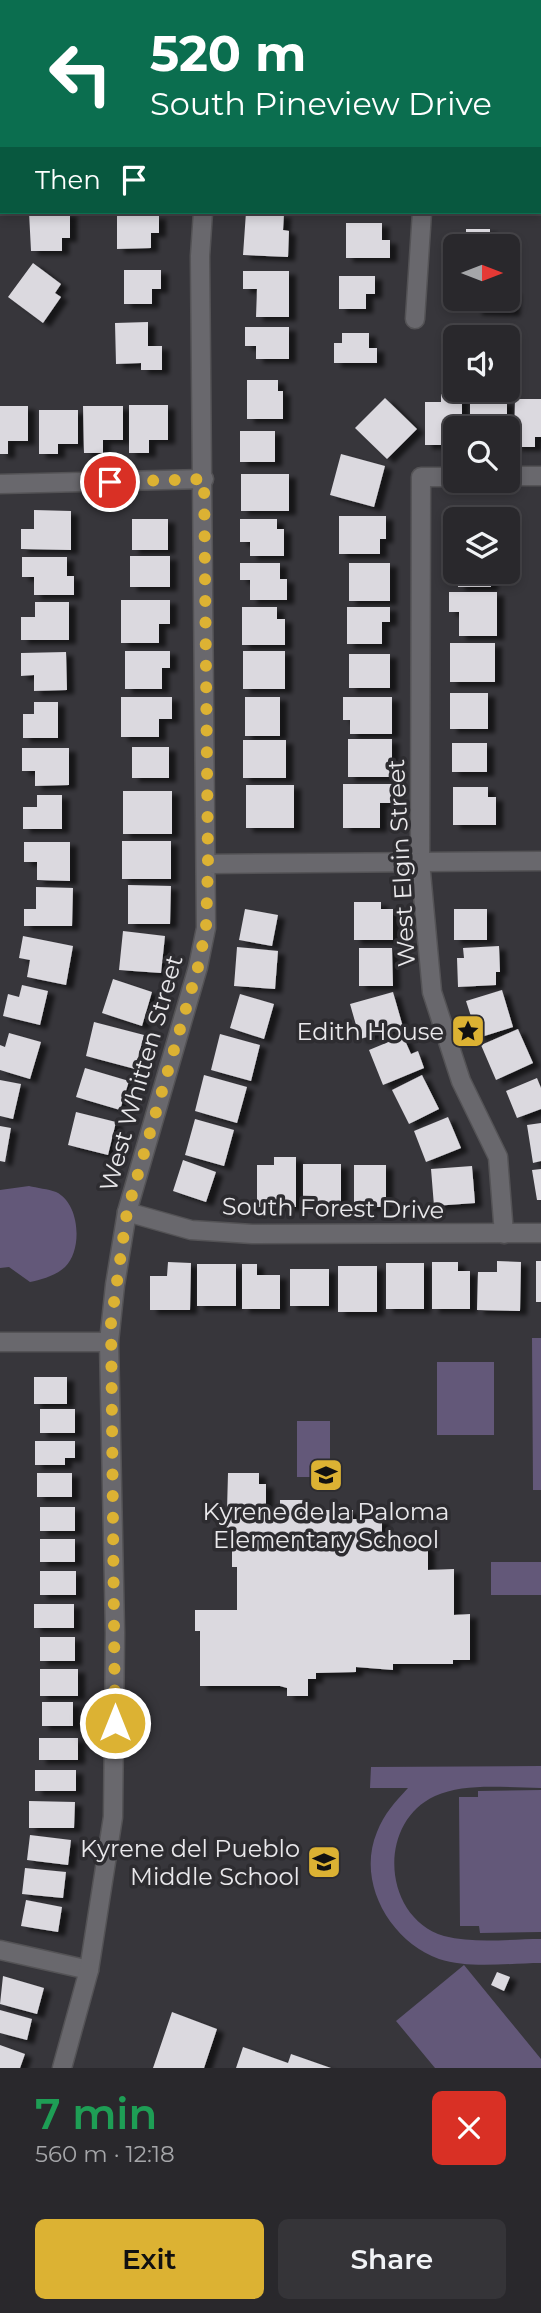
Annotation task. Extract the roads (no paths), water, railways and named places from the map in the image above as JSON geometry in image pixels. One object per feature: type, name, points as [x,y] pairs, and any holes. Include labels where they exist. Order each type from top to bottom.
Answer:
[{"type":"street","name":"West Whitten Street","points":[[62,2068],[89,1970],[113,1817],[115,1647],[109,1342],[127,1212],[198,967],[206,928],[208,864],[200,256],[203,214]]},
{"type":"street","points":[[415,319],[422,214]]},
{"type":"street","points":[[520,476],[541,476]]},
{"type":"street","name":"West Elgin Street","points":[[443,477],[421,477],[420,862],[432,992],[461,1081],[498,1157],[504,1234]]},
{"type":"street","points":[[0,484],[204,479]]},
{"type":"street","points":[[208,864],[541,861]]},
{"type":"street","name":"South Forest Drive","points":[[127,1212],[191,1230],[240,1233],[541,1233]]},
{"type":"street","points":[[0,1342],[109,1342]]},
{"type":"street","points":[[0,1950],[89,1970]]},
{"type":"place","name":"Edith House","points":[[468,1031]]},
{"type":"place","name":"Kyrene de la Paloma Elementary School","points":[[326,1475]]},
{"type":"place","name":"Kyrene del Pueblo Middle School","points":[[324,1862]]}]
